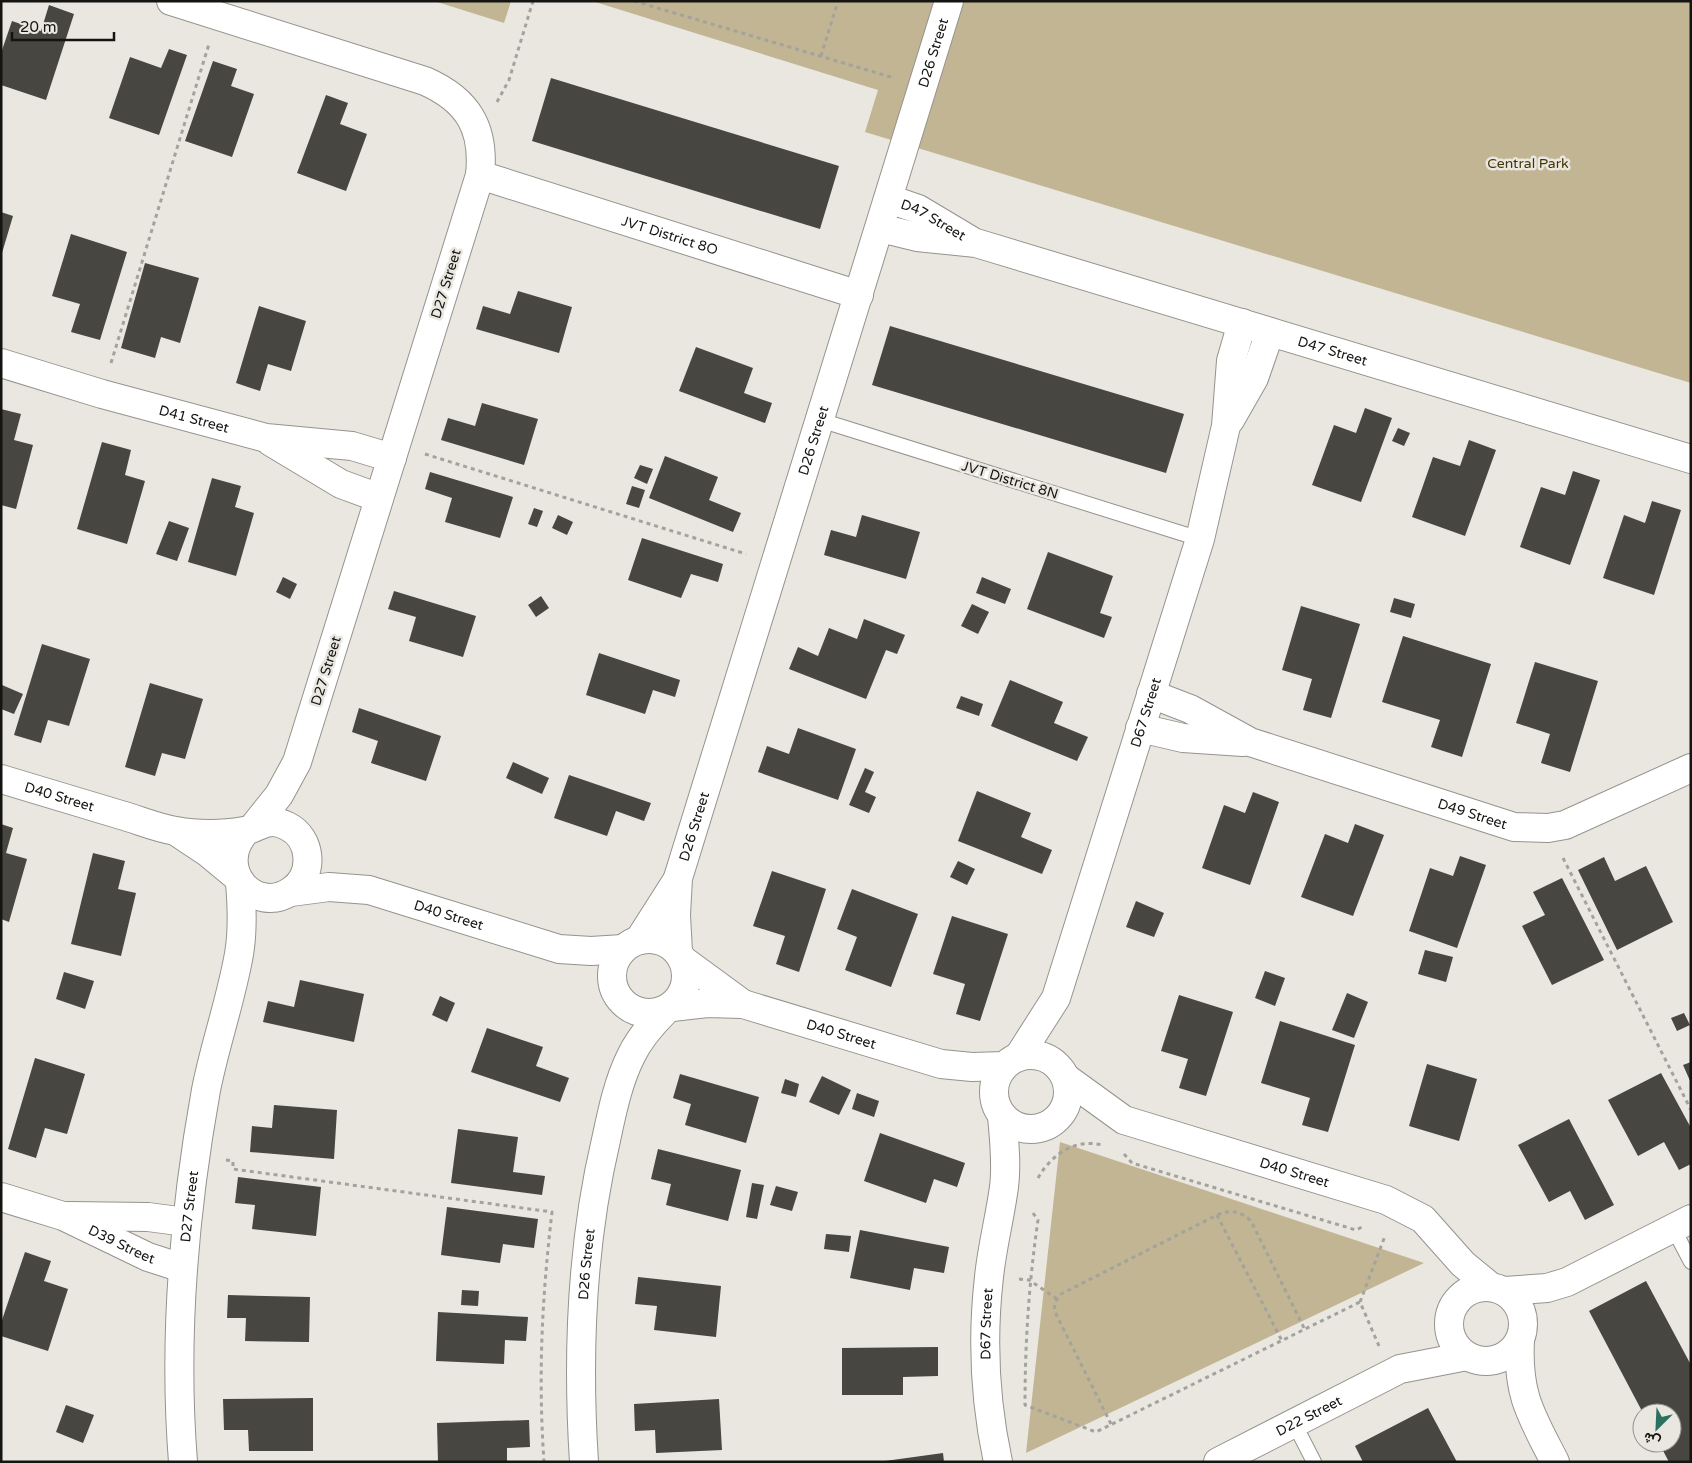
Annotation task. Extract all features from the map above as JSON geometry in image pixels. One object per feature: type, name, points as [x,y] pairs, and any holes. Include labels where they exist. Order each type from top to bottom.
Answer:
[{"type":"street","name":"D27 Street","points":[[171,1],[425,81],[444,89],[472,118],[479,136],[482,156],[480,176],[297,762],[279,796],[251,828]]},
{"type":"street","name":"D26 Street","points":[[680,956],[676,915],[678,878],[949,1]]},
{"type":"street","name":"JVT District 8O","points":[[480,176],[859,295]]},
{"type":"street","name":"D47 Street","points":[[889,199],[918,210],[976,243]]},
{"type":"street","name":"D47 Street","points":[[880,228],[917,237],[976,243],[1691,459]]},
{"type":"street","name":"D67 Street","points":[[1062,1072],[1054,1032],[1056,998],[1200,539],[1226,426],[1231,361],[1242,323]]},
{"type":"street","name":"D67 Street","points":[[1226,426],[1254,378],[1270,332]]},
{"type":"street","name":"D41 Street","points":[[1,363],[102,394],[266,438],[394,452]]},
{"type":"street","points":[[266,438],[341,484],[379,498]]},
{"type":"street","name":"D49 Street","points":[[1150,694],[1190,709],[1250,742],[1506,824],[1530,828],[1548,828],[1583,818],[1691,768]]},
{"type":"street","name":"D49 Street","points":[[1140,728],[1183,738],[1250,742]]},
{"type":"street","name":"D27 Street","points":[[297,762],[296,790],[302,840]]},
{"type":"street","name":"D40 Street","points":[[1,779],[175,831],[207,852],[238,880]]},
{"type":"street","points":[[264,822],[284,824],[302,840],[308,855],[305,876],[287,894],[271,898],[259,896],[249,891],[238,880],[232,857],[239,839],[251,828],[264,822]]},
{"type":"street","name":"D40 Street","points":[[175,831],[251,828]]},
{"type":"street","name":"D40 Street","points":[[302,840],[335,870],[369,890]]},
{"type":"street","name":"D26 Street","points":[[631,945],[678,878]]},
{"type":"street","name":"D27 Street","points":[[183,1462],[180,1388],[182,1268],[186,1222],[208,1079],[239,954],[242,919],[238,880]]},
{"type":"street","name":"D40 Street","points":[[287,894],[330,887],[369,890],[559,949],[591,951],[631,945]]},
{"type":"street","name":"D27 Street","points":[[239,954],[259,923],[287,894]]},
{"type":"street","points":[[656,939],[672,946],[680,956],[686,968],[686,986],[683,993],[668,1009],[641,1013],[617,995],[612,982],[614,964],[631,945],[656,939]]},
{"type":"street","name":"D40 Street","points":[[559,949],[588,967],[617,995]]},
{"type":"street","name":"D40 Street","points":[[680,956],[743,1004]]},
{"type":"street","name":"D26 Street","points":[[617,995],[625,1036],[624,1072]]},
{"type":"street","name":"D67 Street","points":[[1012,1061],[1056,998]]},
{"type":"street","name":"D40 Street","points":[[668,1009],[707,1003],[743,1004],[940,1064],[972,1067],[1012,1061]]},
{"type":"street","name":"D26 Street","points":[[584,1462],[580,1394],[584,1277],[591,1214],[601,1160],[624,1072],[641,1039],[668,1009]]},
{"type":"street","points":[[1044,1057],[1062,1072],[1069,1086],[1067,1103],[1064,1111],[1049,1125],[1022,1129],[1014,1126],[999,1112],[994,1086],[1012,1061],[1044,1057]]},
{"type":"street","name":"D40 Street","points":[[940,1064],[999,1112]]},
{"type":"street","name":"D40 Street","points":[[1062,1072],[1124,1120]]},
{"type":"street","name":"D67 Street","points":[[998,1462],[988,1401],[986,1360],[989,1277],[1004,1188],[1005,1152],[999,1112]]},
{"type":"street","name":"D40 Street","points":[[1049,1125],[1088,1119],[1124,1120],[1386,1200],[1423,1219],[1470,1270],[1498,1289]]},
{"type":"street","name":"D67 Street","points":[[1004,1188],[1021,1155],[1049,1125]]},
{"type":"street","name":"D39 Street","points":[[1,1197],[63,1216],[143,1255],[182,1268]]},
{"type":"street","name":"D39 Street","points":[[63,1216],[148,1217],[186,1222]]},
{"type":"street","points":[[1452,1312],[1472,1289],[1547,1288],[1567,1282],[1682,1224]]},
{"type":"street","points":[[1451,1250],[1457,1284],[1452,1312],[1455,1345],[1476,1359],[1525,1402]]},
{"type":"street","points":[[1476,1359],[1502,1358],[1516,1348],[1522,1335],[1567,1282]]},
{"type":"street","points":[[1498,1289],[1520,1308],[1522,1335],[1520,1381],[1525,1402],[1555,1462]]},
{"type":"street","name":"D22 Street","points":[[1396,1372],[1452,1312]]},
{"type":"street","name":"D22 Street","points":[[1218,1462],[1396,1372],[1476,1359]]},
{"type":"lane","name":"JVT District 8N","points":[[820,420],[1200,539]]},
{"type":"lane","points":[[1682,1224],[1691,1262]]},
{"type":"lane","points":[[1294,1423],[1314,1462]]},
{"type":"path","points":[[472,118],[484,113],[496,104],[504,93],[533,1]]},
{"type":"path","points":[[634,1],[923,86]]},
{"type":"path","points":[[821,56],[838,1]]},
{"type":"path","points":[[102,394],[217,17]]},
{"type":"path","points":[[394,452],[775,563]]},
{"type":"path","points":[[1548,828],[1691,1110]]},
{"type":"path","points":[[1035,1184],[1047,1164],[1059,1153],[1074,1146],[1090,1142],[1106,1146]]},
{"type":"path","points":[[1121,1150],[1132,1163],[1356,1230],[1363,1226]]},
{"type":"path","points":[[195,1155],[233,1161],[233,1169],[552,1212],[541,1336],[541,1417],[544,1462]]},
{"type":"path","points":[[1027,1206],[1038,1220],[1029,1280],[1025,1344],[1025,1405],[1096,1432],[1360,1302],[1388,1228]]},
{"type":"path","points":[[1111,1424],[1056,1314],[1054,1309],[1057,1299],[1061,1294],[1217,1215],[1232,1210],[1252,1220],[1304,1330]]},
{"type":"path","points":[[1217,1215],[1282,1340]]},
{"type":"path","points":[[989,1277],[1029,1280],[1057,1299]]},
{"type":"path","points":[[1360,1302],[1396,1372]]},
{"type":"green space","points":[[434,1],[511,1],[504,23]]},
{"type":"green space","name":"Central Park","points":[[592,1],[1691,1],[1691,383],[865,132],[878,90]]},
{"type":"green space","points":[[1060,1142],[1424,1263],[1026,1453]]},
{"type":"building","points":[[49,5],[74,14],[46,100],[1,85],[1,53],[12,21],[41,31]]},
{"type":"building","points":[[169,49],[187,55],[159,135],[109,118],[130,57],[161,68]]},
{"type":"building","points":[[213,61],[237,69],[231,86],[254,94],[232,157],[185,141]]},
{"type":"building","points":[[551,78],[839,166],[820,229],[532,141]]},
{"type":"building","points":[[326,95],[348,103],[340,124],[367,134],[346,191],[297,173]]},
{"type":"building","points":[[1,212],[13,216],[2,253],[1,253]]},
{"type":"building","points":[[71,234],[127,252],[100,340],[71,332],[80,304],[52,296]]},
{"type":"building","points":[[145,263],[199,278],[180,343],[161,337],[155,358],[121,348]]},
{"type":"building","points":[[518,291],[572,307],[559,353],[476,329],[483,306],[510,314]]},
{"type":"building","points":[[259,306],[306,321],[291,371],[268,364],[260,391],[236,383]]},
{"type":"building","points":[[890,326],[1184,414],[1166,473],[872,385]]},
{"type":"building","points":[[696,347],[753,368],[744,393],[772,403],[765,423],[679,391]]},
{"type":"building","points":[[482,403],[538,419],[524,465],[441,440],[448,418],[475,426]]},
{"type":"building","points":[[1365,408],[1392,418],[1361,502],[1312,485],[1334,425],[1356,433]]},
{"type":"building","points":[[1,409],[21,414],[14,440],[33,445],[16,509],[1,505]]},
{"type":"building","points":[[1398,428],[1410,433],[1404,446],[1392,441]]},
{"type":"building","points":[[1469,440],[1496,450],[1465,536],[1412,517],[1433,457],[1460,466]]},
{"type":"building","points":[[102,442],[131,450],[125,475],[145,481],[127,544],[77,529]]},
{"type":"building","points":[[665,456],[718,477],[709,500],[741,513],[733,532],[649,498]]},
{"type":"building","points":[[640,465],[653,469],[647,484],[634,478]]},
{"type":"building","points":[[1573,471],[1600,480],[1570,565],[1520,547],[1541,487],[1565,495]]},
{"type":"building","points":[[430,472],[513,497],[500,538],[445,522],[452,498],[425,489]]},
{"type":"building","points":[[212,478],[241,486],[235,507],[254,513],[236,576],[188,562]]},
{"type":"building","points":[[632,486],[645,490],[639,508],[626,504]]},
{"type":"building","points":[[1652,501],[1681,510],[1654,595],[1603,578],[1624,515],[1645,523]]},
{"type":"building","points":[[534,508],[543,511],[537,527],[528,524]]},
{"type":"building","points":[[558,515],[573,522],[567,535],[552,528]]},
{"type":"building","points":[[862,515],[920,532],[906,579],[824,555],[831,530],[856,537]]},
{"type":"building","points":[[169,521],[189,528],[177,561],[156,554]]},
{"type":"building","points":[[642,538],[723,564],[718,582],[691,574],[681,598],[628,580]]},
{"type":"building","points":[[1048,552],[1113,576],[1100,613],[1112,617],[1104,638],[1027,609]]},
{"type":"building","points":[[283,577],[297,584],[290,599],[276,592]]},
{"type":"building","points":[[982,577],[1011,589],[1005,604],[976,593]]},
{"type":"building","points":[[394,591],[476,616],[463,657],[409,641],[416,617],[388,609]]},
{"type":"building","points":[[541,596],[549,608],[536,617],[528,605]]},
{"type":"building","points":[[1394,598],[1415,604],[1411,618],[1390,612]]},
{"type":"building","points":[[972,604],[989,612],[978,634],[961,626]]},
{"type":"building","points":[[1301,606],[1360,624],[1331,718],[1303,710],[1312,679],[1282,670]]},
{"type":"building","points":[[864,619],[905,635],[897,654],[886,650],[866,699],[789,669],[798,647],[818,656],[829,628],[857,639]]},
{"type":"building","points":[[1403,636],[1491,664],[1462,757],[1431,747],[1440,720],[1382,702]]},
{"type":"building","points":[[42,644],[90,659],[69,726],[48,720],[41,743],[14,735]]},
{"type":"building","points":[[599,653],[680,680],[675,697],[653,690],[645,714],[586,695]]},
{"type":"building","points":[[1535,662],[1598,681],[1570,772],[1541,763],[1550,734],[1516,723]]},
{"type":"building","points":[[1010,680],[1063,702],[1054,723],[1088,737],[1077,761],[991,726]]},
{"type":"building","points":[[150,683],[203,699],[185,759],[162,753],[155,776],[125,767]]},
{"type":"building","points":[[2,685],[23,694],[14,714],[1,709]]},
{"type":"building","points":[[961,696],[983,704],[979,716],[956,708]]},
{"type":"building","points":[[359,708],[441,736],[426,781],[371,763],[378,741],[352,732]]},
{"type":"building","points":[[798,728],[856,749],[838,800],[758,772],[767,746],[789,754]]},
{"type":"building","points":[[513,762],[549,778],[542,794],[506,778]]},
{"type":"building","points":[[865,768],[874,772],[865,792],[876,797],[869,813],[849,805]]},
{"type":"building","points":[[569,775],[651,803],[644,821],[616,811],[607,836],[554,818]]},
{"type":"building","points":[[977,791],[1031,813],[1021,837],[1052,850],[1042,874],[958,841]]},
{"type":"building","points":[[1253,792],[1279,802],[1250,885],[1202,868],[1224,805],[1245,813]]},
{"type":"building","points":[[1,824],[13,828],[6,853],[27,859],[9,922],[1,919]]},
{"type":"building","points":[[1355,824],[1384,835],[1353,916],[1301,897],[1325,834],[1348,843]]},
{"type":"building","points":[[93,853],[125,861],[118,889],[136,893],[121,956],[71,944]]},
{"type":"building","points":[[1460,856],[1486,865],[1457,948],[1409,931],[1430,868],[1453,876]]},
{"type":"building","points":[[1604,857],[1615,881],[1646,866],[1673,922],[1617,950],[1578,870]]},
{"type":"building","points":[[958,861],[975,869],[967,885],[950,877]]},
{"type":"building","points":[[772,871],[826,889],[799,972],[776,964],[785,936],[753,926]]},
{"type":"building","points":[[1562,878],[1604,960],[1552,985],[1522,926],[1545,915],[1533,892]]},
{"type":"building","points":[[852,889],[918,914],[891,987],[845,970],[857,937],[837,929]]},
{"type":"building","points":[[1136,901],[1164,913],[1154,937],[1126,927]]},
{"type":"building","points":[[952,916],[1008,934],[980,1021],[956,1014],[965,984],[933,974]]},
{"type":"building","points":[[1425,950],[1453,957],[1446,982],[1418,974]]},
{"type":"building","points":[[1265,971],[1285,978],[1275,1006],[1255,998]]},
{"type":"building","points":[[64,972],[94,981],[85,1009],[56,999]]},
{"type":"building","points":[[300,980],[364,994],[354,1042],[263,1022],[268,1001],[294,1007]]},
{"type":"building","points":[[1347,993],[1368,1002],[1354,1038],[1332,1030]]},
{"type":"building","points":[[1179,995],[1233,1012],[1206,1096],[1179,1088],[1188,1059],[1161,1051]]},
{"type":"building","points":[[440,996],[455,1003],[447,1022],[432,1015]]},
{"type":"building","points":[[1684,1013],[1690,1025],[1677,1031],[1671,1018]]},
{"type":"building","points":[[1280,1021],[1355,1045],[1328,1132],[1302,1125],[1310,1098],[1261,1083]]},
{"type":"building","points":[[487,1028],[543,1047],[536,1066],[569,1078],[560,1102],[471,1072]]},
{"type":"building","points":[[35,1058],[85,1074],[67,1134],[45,1128],[36,1158],[8,1149]]},
{"type":"building","points":[[1691,1062],[1691,1083],[1683,1065]]},
{"type":"building","points":[[1427,1064],[1477,1079],[1459,1141],[1409,1126]]},
{"type":"building","points":[[1661,1073],[1691,1128],[1691,1164],[1679,1170],[1664,1142],[1638,1156],[1608,1100]]},
{"type":"building","points":[[680,1074],[759,1097],[746,1143],[685,1125],[691,1104],[673,1098]]},
{"type":"building","points":[[822,1076],[851,1090],[839,1115],[809,1102]]},
{"type":"building","points":[[785,1079],[799,1084],[796,1097],[781,1093]]},
{"type":"building","points":[[857,1093],[879,1101],[874,1117],[852,1109]]},
{"type":"building","points":[[274,1105],[337,1110],[334,1159],[250,1152],[252,1126],[272,1128]]},
{"type":"building","points":[[1569,1119],[1614,1205],[1585,1220],[1570,1191],[1549,1202],[1518,1145]]},
{"type":"building","points":[[458,1129],[518,1137],[513,1172],[545,1176],[542,1195],[451,1183]]},
{"type":"building","points":[[880,1133],[965,1163],[957,1187],[934,1179],[926,1203],[864,1181]]},
{"type":"building","points":[[658,1149],[741,1170],[728,1221],[666,1205],[671,1184],[651,1179]]},
{"type":"building","points":[[238,1177],[321,1187],[316,1236],[252,1229],[255,1205],[235,1203]]},
{"type":"building","points":[[752,1183],[764,1185],[757,1219],[746,1217]]},
{"type":"building","points":[[776,1186],[798,1192],[792,1211],[770,1205]]},
{"type":"building","points":[[447,1207],[538,1219],[534,1248],[503,1244],[500,1263],[441,1255]]},
{"type":"building","points":[[860,1230],[949,1247],[944,1273],[914,1268],[910,1290],[850,1278]]},
{"type":"building","points":[[826,1234],[851,1236],[849,1252],[824,1249]]},
{"type":"building","points":[[25,1252],[51,1261],[44,1281],[68,1289],[48,1351],[1,1336],[1,1323]]},
{"type":"building","points":[[638,1277],[721,1286],[716,1337],[654,1330],[657,1306],[635,1304]]},
{"type":"building","points":[[1646,1281],[1691,1365],[1691,1462],[1669,1462],[1664,1453],[1682,1453],[1682,1403],[1638,1403],[1589,1311]]},
{"type":"building","points":[[462,1290],[479,1291],[478,1306],[461,1305]]},
{"type":"building","points":[[228,1295],[310,1297],[309,1342],[245,1341],[246,1318],[227,1318]]},
{"type":"building","points":[[438,1312],[528,1317],[526,1341],[505,1340],[504,1364],[436,1361]]},
{"type":"building","points":[[938,1347],[938,1376],[903,1377],[903,1395],[842,1395],[842,1348]]},
{"type":"building","points":[[313,1398],[313,1451],[249,1451],[248,1430],[224,1430],[223,1399]]},
{"type":"building","points":[[719,1399],[722,1450],[656,1453],[655,1430],[635,1431],[634,1404]]},
{"type":"building","points":[[66,1405],[94,1415],[83,1443],[56,1432]]},
{"type":"building","points":[[1428,1408],[1457,1462],[1363,1462],[1355,1446]]},
{"type":"building","points":[[529,1420],[530,1447],[507,1448],[507,1462],[438,1462],[437,1423]]},
{"type":"building","points":[[943,1453],[944,1462],[885,1462],[885,1461]]}]
